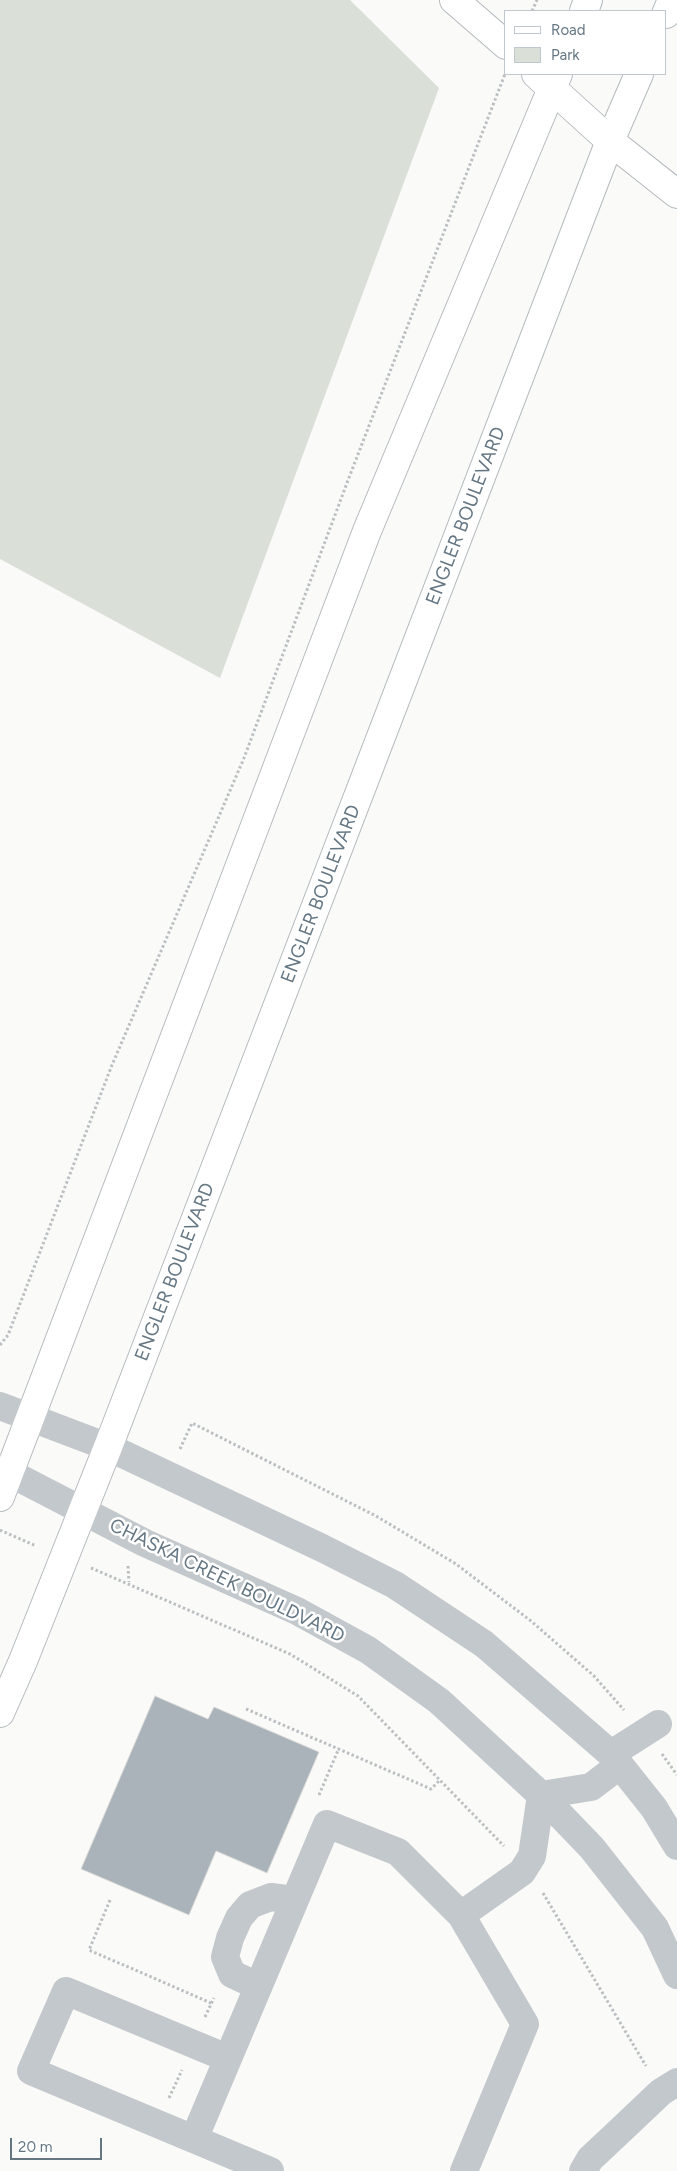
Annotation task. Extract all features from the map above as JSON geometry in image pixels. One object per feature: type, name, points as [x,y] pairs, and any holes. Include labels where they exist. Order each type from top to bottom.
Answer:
[{"type":"main road","points":[[454,0],[504,44]]},
{"type":"main road","points":[[667,12],[672,0]]},
{"type":"main road","name":"ENGLER BOULEVARD","points":[[0,1713],[23,1661],[108,1447],[610,141],[640,75]]},
{"type":"main road","points":[[3,1479],[30,1418],[367,531],[549,79],[610,141],[677,194]]},
{"type":"street","points":[[0,1406],[108,1447],[287,1531],[395,1585],[484,1644],[615,1760],[654,1808],[677,1846]]},
{"type":"street","name":"CHASKA CREEK BOULDVARD","points":[[3,1479],[82,1511],[145,1543],[297,1611],[368,1650],[439,1701],[541,1795],[592,1848],[655,1928],[677,1975]]},
{"type":"street","points":[[461,1915],[522,1872],[532,1856],[541,1795],[591,1787],[615,1760],[658,1736]]},
{"type":"street","points":[[194,2139],[327,1824],[398,1852],[461,1915],[525,2024],[464,2171]]},
{"type":"street","points":[[258,1986],[232,1974],[225,1957],[230,1938],[240,1918],[250,1905],[271,1897],[295,1900]]},
{"type":"street","points":[[227,2058],[66,1991],[31,2071],[270,2171]]},
{"type":"street","points":[[583,2171],[590,2159],[609,2140],[662,2092],[677,2082]]},
{"type":"path","points":[[0,1345],[8,1335],[112,1065],[244,758],[350,475],[505,75]]},
{"type":"path","points":[[183,1441],[192,1423],[376,1516],[456,1564],[531,1621],[594,1676],[629,1715]]},
{"type":"path","points":[[0,1530],[28,1543]]},
{"type":"path","points":[[127,1566],[129,1583]]},
{"type":"path","points":[[114,1576],[290,1654],[358,1696],[507,1849]]},
{"type":"path","points":[[246,1709],[431,1789],[440,1780]]},
{"type":"path","points":[[658,1736],[677,1775]]},
{"type":"path","points":[[538,1886],[639,2053]]},
{"type":"path","points":[[110,1900],[89,1950],[211,2003]]},
{"type":"path","points":[[168,2102],[182,2069]]},
{"type":"green space","points":[[0,0],[350,0],[439,88],[220,678],[0,559]]},
{"type":"building","points":[[155,1696],[208,1719],[214,1707],[319,1752],[267,1873],[216,1851],[189,1915],[81,1869]]}]
